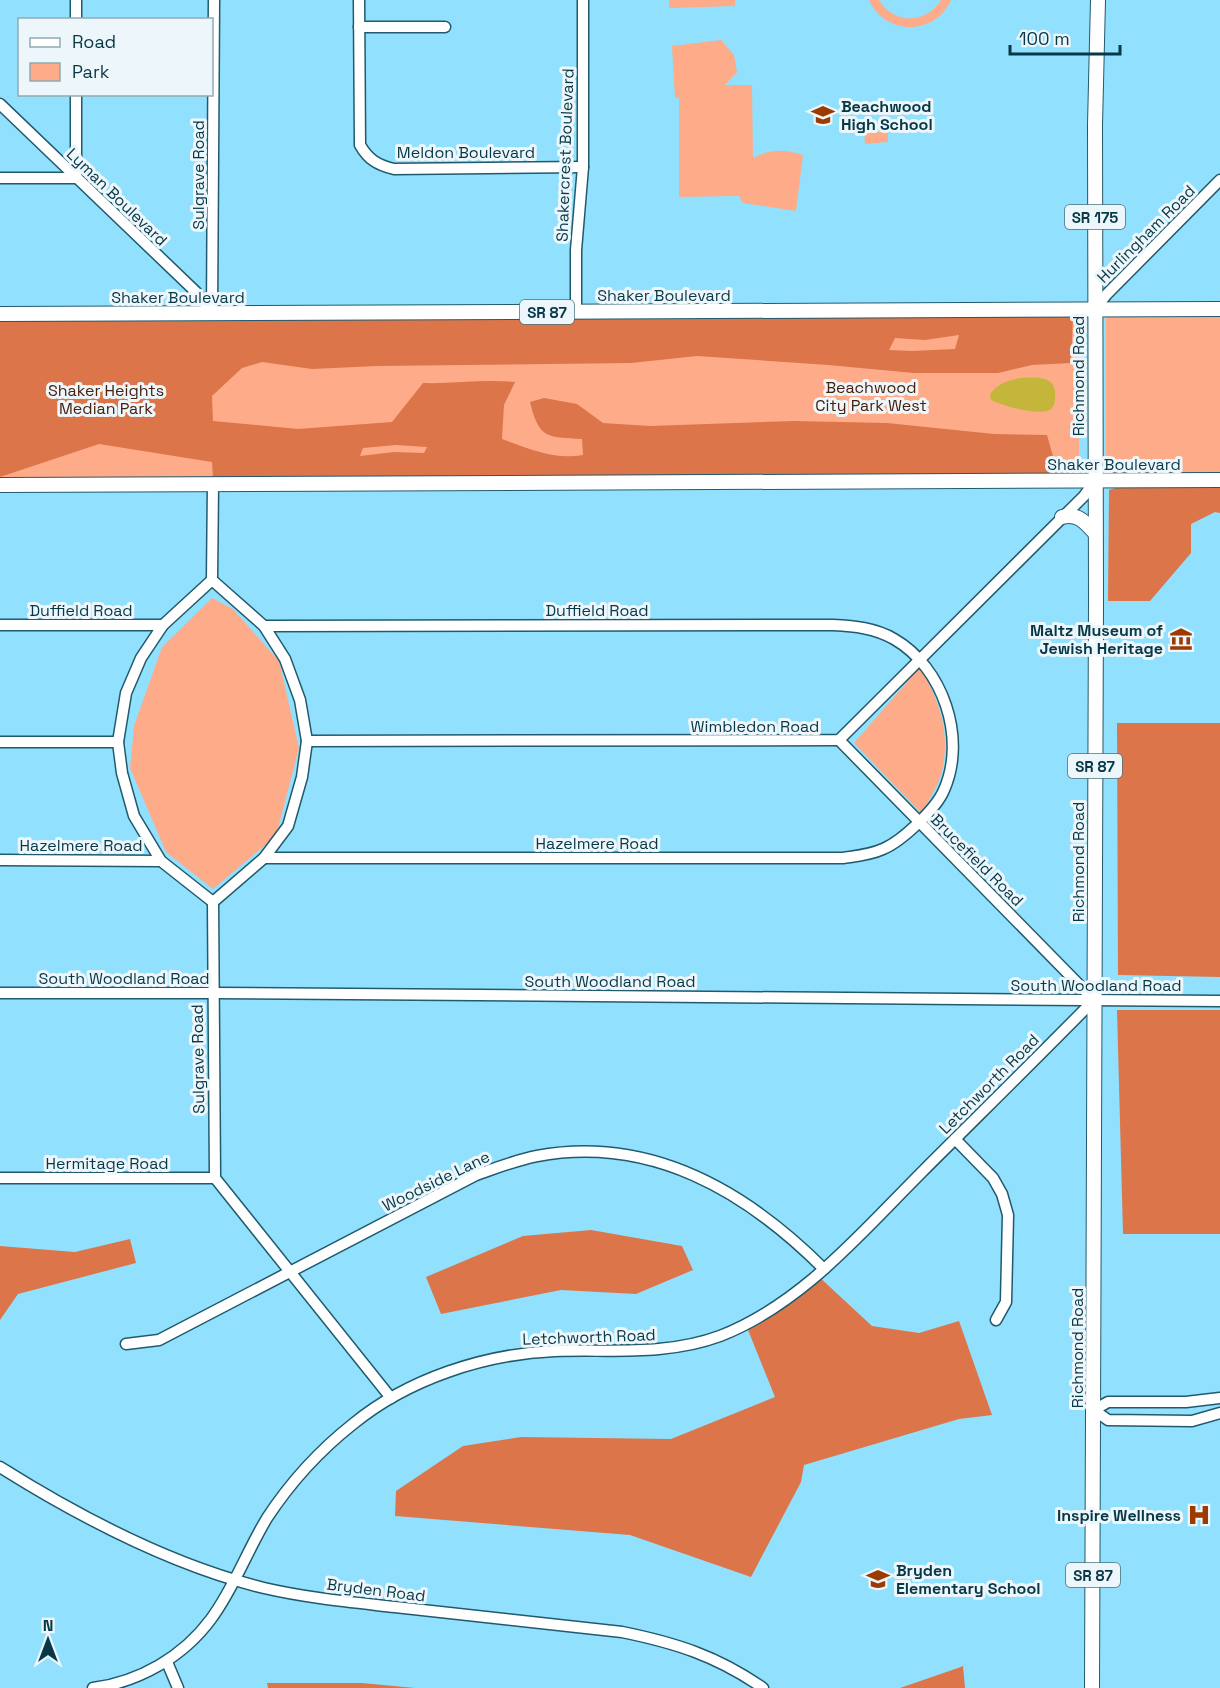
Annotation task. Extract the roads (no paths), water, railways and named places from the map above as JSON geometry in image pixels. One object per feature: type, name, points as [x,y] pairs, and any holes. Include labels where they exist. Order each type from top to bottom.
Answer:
[{"type":"main road","name":"Richmond Road","points":[[1092,1688],[1095,125],[1098,0]]},
{"type":"main road","name":"Shaker Boulevard","points":[[0,314],[1220,309]]},
{"type":"main road","name":"Shaker Boulevard","points":[[0,484],[1220,480]]},
{"type":"main road","points":[[1062,517],[1069,515],[1079,517],[1095,533]]},
{"type":"street","points":[[76,0],[76,18]]},
{"type":"street","name":"Sulgrave Road","points":[[212,313],[214,0]]},
{"type":"street","name":"Meldon Boulevard","points":[[359,0],[360,145],[366,156],[380,165],[394,168],[583,167]]},
{"type":"street","name":"Shakercrest Boulevard","points":[[576,312],[576,250],[583,167],[583,0]]},
{"type":"street","points":[[359,27],[445,27]]},
{"type":"street","points":[[0,178],[76,178],[76,96]]},
{"type":"street","name":"Lyman Boulevard","points":[[0,104],[196,292],[212,313]]},
{"type":"street","name":"Hurlingham Road","points":[[1095,309],[1107,294],[1220,180]]},
{"type":"street","name":"Wimbledon Road","points":[[307,741],[839,740],[1084,496],[1095,481]]},
{"type":"street","points":[[212,580],[264,626],[285,659],[300,700],[307,741],[302,777],[288,826],[264,858],[213,902],[161,861],[135,816],[122,773],[118,742],[126,693],[141,658],[163,625],[212,580],[213,484]]},
{"type":"street","name":"Duffield Road","points":[[0,625],[163,625]]},
{"type":"street","name":"Duffield Road","points":[[264,626],[833,625],[861,627],[895,639],[921,660],[939,685],[946,702],[951,727],[952,762],[944,791],[920,823]]},
{"type":"street","name":"Brucefield Road","points":[[839,740],[1094,1000]]},
{"type":"street","points":[[0,742],[118,742]]},
{"type":"street","name":"Hazelmere Road","points":[[264,858],[843,858],[871,854],[886,848],[920,823]]},
{"type":"street","name":"Hazelmere Road","points":[[0,860],[161,861]]},
{"type":"street","name":"Sulgrave Road","points":[[213,902],[215,1178]]},
{"type":"street","name":"South Woodland Road","points":[[0,993],[1220,1001]]},
{"type":"street","name":"Letchworth Road","points":[[93,1688],[130,1679],[167,1662],[197,1637],[212,1618],[235,1579],[267,1518],[294,1481],[321,1452],[354,1423],[391,1398],[447,1373],[502,1358],[557,1351],[648,1351],[681,1347],[715,1338],[770,1312],[799,1292],[824,1269],[1094,1000]]},
{"type":"street","points":[[955,1139],[993,1178],[1002,1194],[1008,1215],[1006,1302],[996,1320]]},
{"type":"street","name":"Woodside Lane","points":[[126,1344],[159,1340],[476,1175],[508,1163],[537,1156],[597,1152],[627,1155],[654,1161],[708,1181],[734,1196],[786,1233],[824,1269]]},
{"type":"street","name":"Hermitage Road","points":[[0,1178],[215,1178]]},
{"type":"street","points":[[215,1178],[391,1398]]},
{"type":"street","points":[[1220,1398],[1203,1402],[1180,1403],[1108,1402],[1094,1410],[1108,1420],[1192,1421],[1220,1413]]},
{"type":"street","name":"Bryden Road","points":[[0,1467],[110,1528],[177,1558],[235,1579],[289,1593],[325,1599],[622,1632],[655,1638],[695,1650],[763,1688]]},
{"type":"street","points":[[167,1662],[178,1688]]},
{"type":"place","name":"Beachwood High School","points":[[823,115]]},
{"type":"place","name":"Maltz Museum of Jewish Heritage","points":[[1181,639]]},
{"type":"place","name":"Inspire Wellness","points":[[1199,1515]]},
{"type":"place","name":"Bryden Elementary School","points":[[878,1579]]},
{"type":"park label","name":"Beachwood City Park West","points":[[871,396]]},
{"type":"park label","name":"Shaker Heights Median Park","points":[[106,399]]}]
